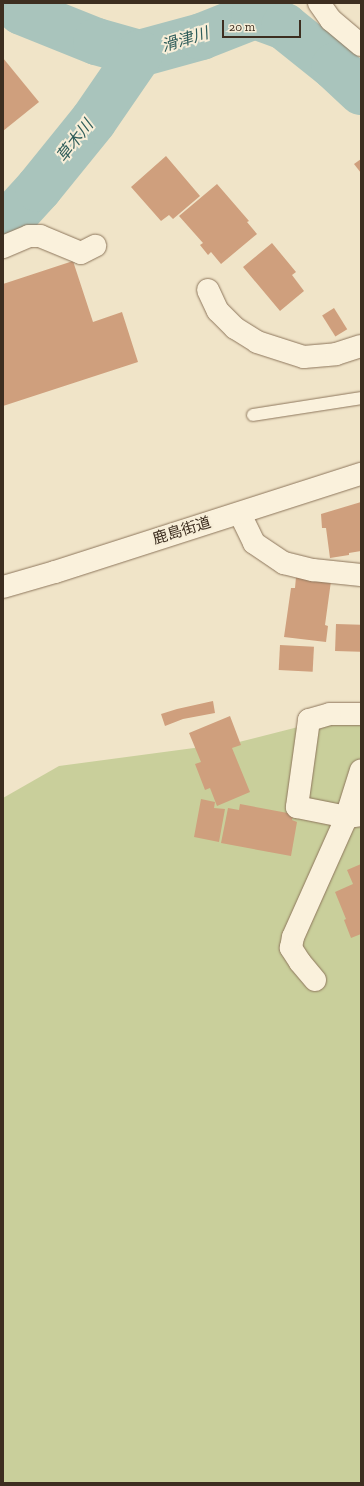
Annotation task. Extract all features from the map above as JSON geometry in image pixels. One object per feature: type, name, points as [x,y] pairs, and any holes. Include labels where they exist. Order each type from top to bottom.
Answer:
[{"type":"street","points":[[319,3],[331,20],[361,45]]},
{"type":"street","points":[[3,247],[29,236],[40,236],[81,253],[95,246]]},
{"type":"street","points":[[208,290],[218,311],[235,328],[257,342],[304,357],[336,354],[361,346]]},
{"type":"street","name":"鹿島街道","points":[[3,588],[183,530],[240,514],[361,474]]},
{"type":"street","points":[[240,514],[254,543],[284,563],[313,570],[361,575]]},
{"type":"street","points":[[354,816],[297,807],[309,720],[330,714],[361,714]]},
{"type":"street","points":[[315,980],[291,948],[293,937],[354,816],[361,770]]},
{"type":"lane","points":[[253,415],[361,398]]},
{"type":"green space","points":[[361,711],[361,1483],[3,1483],[3,798],[59,766],[239,742]]},
{"type":"building","points":[[3,58],[39,102],[3,131]]},
{"type":"building","points":[[166,156],[200,196],[173,219],[169,215],[161,221],[131,187]]},
{"type":"building","points":[[361,159],[361,173],[354,164]]},
{"type":"building","points":[[217,184],[249,221],[247,222],[257,234],[221,264],[211,252],[208,255],[200,245],[203,243],[179,216]]},
{"type":"building","points":[[272,243],[296,272],[292,275],[304,291],[280,311],[243,267]]},
{"type":"building","points":[[73,261],[93,322],[122,312],[138,362],[3,406],[3,284]]},
{"type":"building","points":[[334,308],[347,329],[335,337],[322,315]]},
{"type":"building","points":[[361,502],[361,551],[349,553],[349,555],[330,558],[326,528],[322,528],[321,514]]},
{"type":"building","points":[[296,577],[331,581],[325,625],[328,626],[326,642],[284,637],[291,588],[295,588]]},
{"type":"building","points":[[336,624],[361,625],[360,652],[335,651]]},
{"type":"building","points":[[280,645],[314,647],[313,672],[279,670]]},
{"type":"building","points":[[213,701],[215,713],[183,719],[165,726],[161,714]]},
{"type":"building","points":[[230,716],[241,745],[232,748],[250,792],[217,806],[210,788],[205,790],[195,764],[201,762],[189,733]]},
{"type":"building","points":[[201,799],[215,802],[214,808],[225,809],[219,842],[194,837]]},
{"type":"building","points":[[240,804],[293,814],[292,820],[297,822],[291,856],[221,843],[228,808],[239,810]]},
{"type":"building","points":[[361,864],[361,934],[351,938],[344,920],[346,919],[335,892],[353,884],[347,870]]},
{"type":"waterway","name":"滑津川","points":[[16,3],[21,11],[96,41],[139,53],[201,36],[254,15],[284,26],[334,66],[361,91]]},
{"type":"waterway","name":"草木川","points":[[3,223],[8,221],[38,188],[93,120],[139,53]]}]
